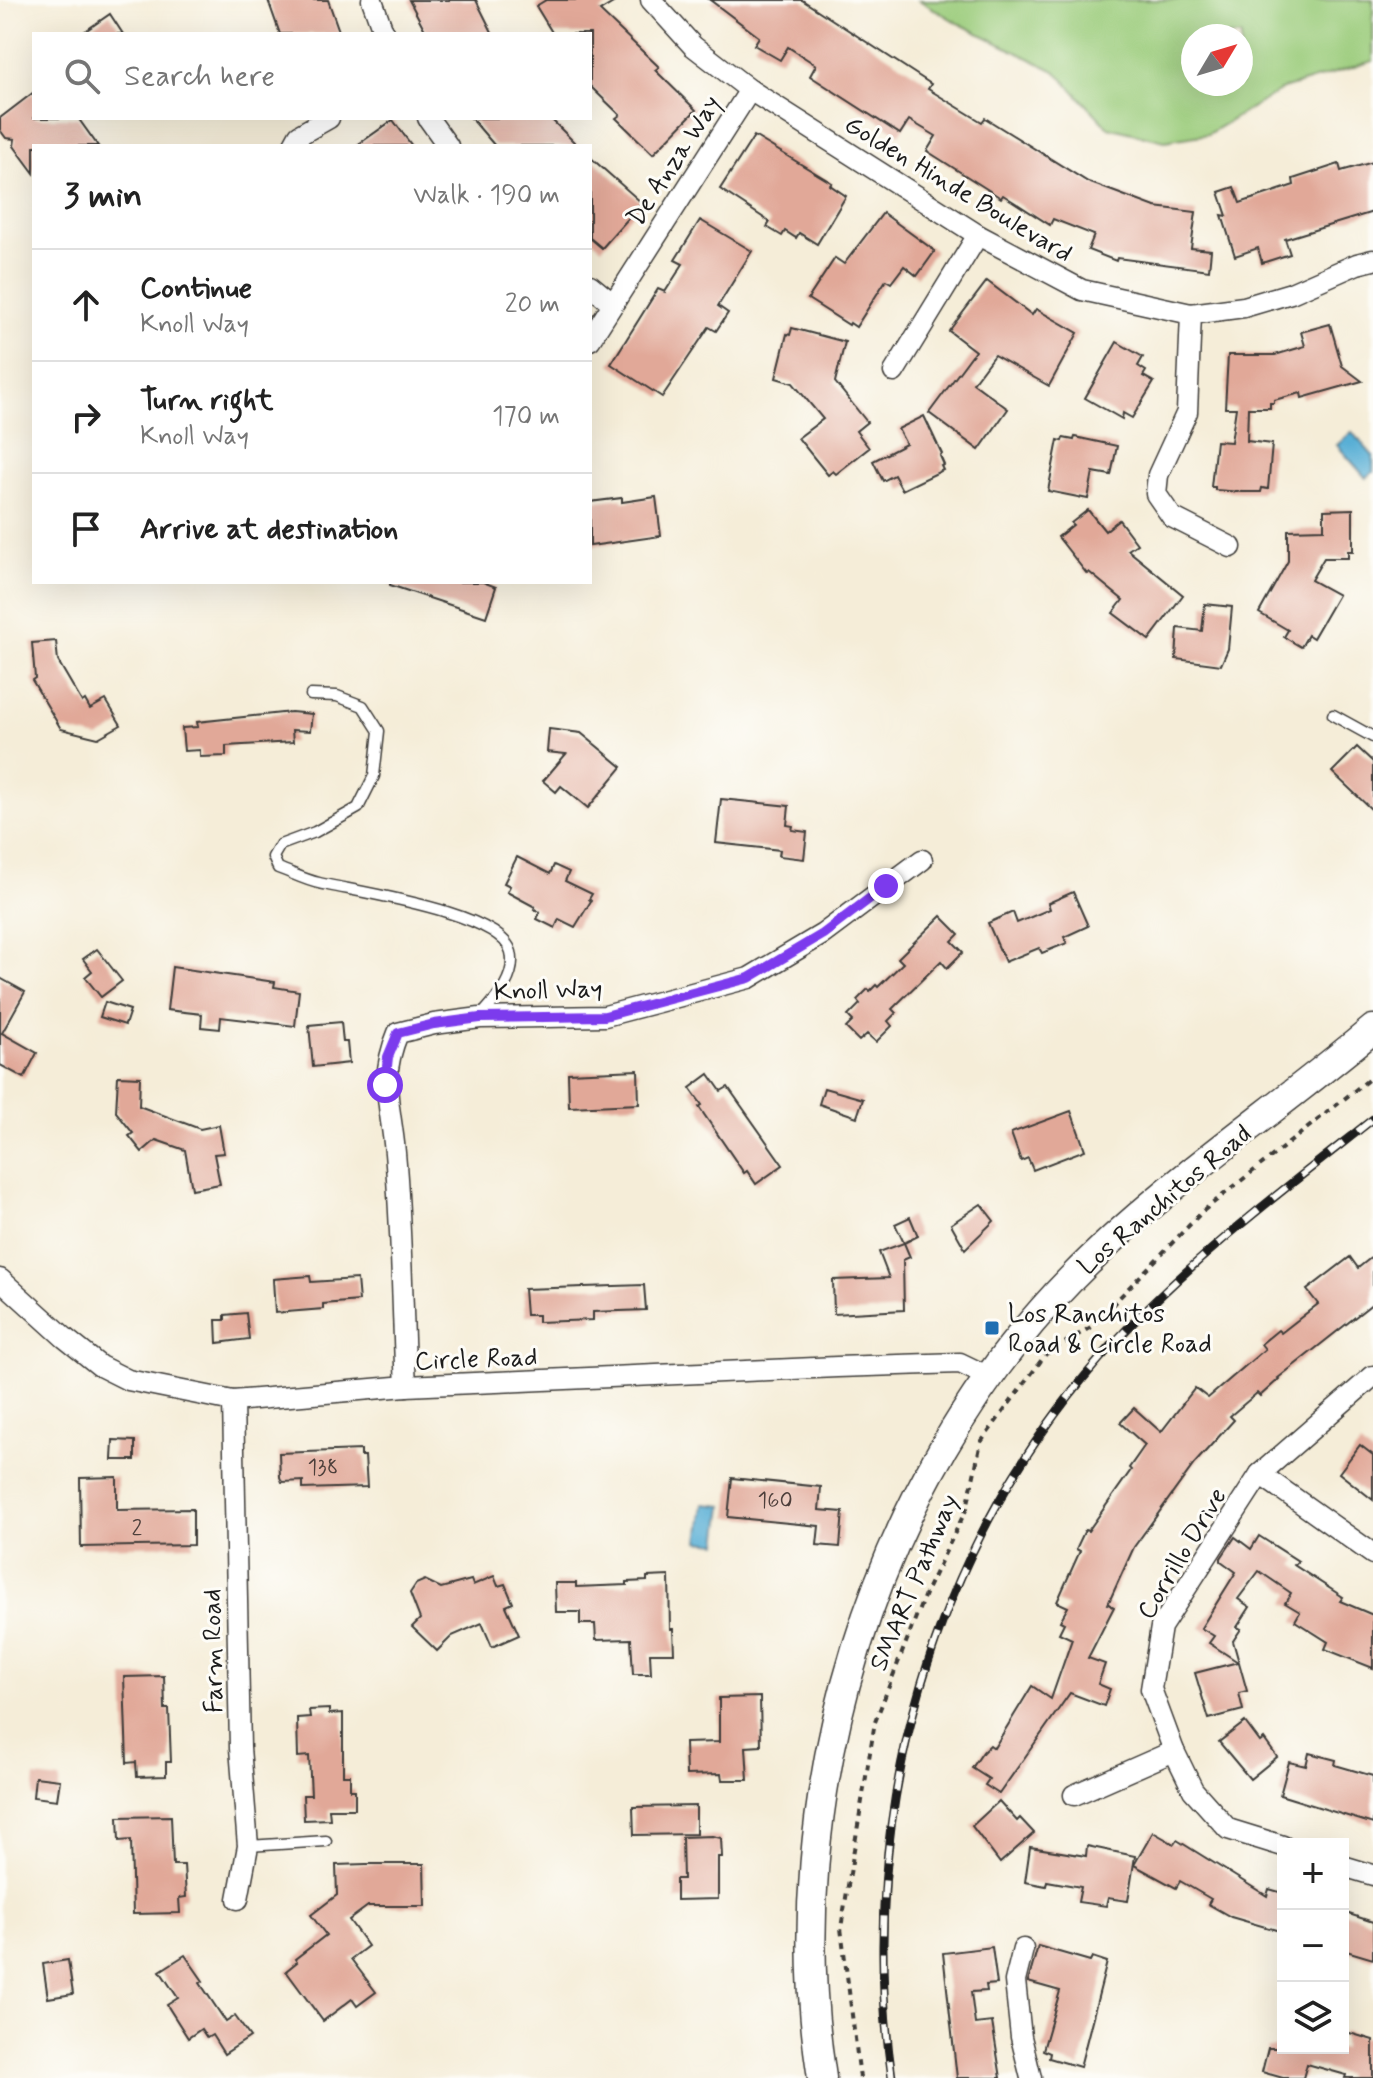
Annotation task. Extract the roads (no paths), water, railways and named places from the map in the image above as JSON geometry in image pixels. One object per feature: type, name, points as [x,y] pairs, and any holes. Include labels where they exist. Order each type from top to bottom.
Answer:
[{"type":"main road","name":"Los Ranchitos Road","points":[[822,2078],[811,1982],[812,1907],[819,1820],[832,1747],[849,1672],[872,1598],[896,1539],[940,1455],[989,1377],[1043,1310],[1113,1238],[1373,1029]]},
{"type":"street","points":[[372,0],[383,32]]},
{"type":"street","name":"Golden Hinde Boulevard","points":[[651,0],[693,46],[750,90],[978,235],[1082,290],[1191,314],[1244,307],[1291,293],[1373,260]]},
{"type":"street","name":"De Anza Way","points":[[592,337],[750,90]]},
{"type":"street","points":[[294,144],[299,135],[325,120]]},
{"type":"street","points":[[429,120],[447,144]]},
{"type":"street","points":[[894,372],[978,235]]},
{"type":"street","points":[[592,287],[612,303]]},
{"type":"street","points":[[1191,314],[1187,412],[1158,475],[1156,494],[1172,517],[1231,547]]},
{"type":"street","name":"Knoll Way","points":[[406,1386],[395,1153],[385,1085],[388,1057],[398,1033],[480,1018],[605,1016],[749,978],[823,934],[922,860]]},
{"type":"street","name":"Circle Road","points":[[0,1279],[100,1366],[128,1380],[233,1401],[406,1386],[960,1363],[989,1377]]},
{"type":"street","name":"Corrillo Drive","points":[[1277,1844],[1228,1829],[1193,1790],[1174,1751],[1151,1689],[1161,1627],[1260,1474],[1373,1376]]},
{"type":"street","name":"Farm Road","points":[[233,1401],[240,1748],[248,1846],[238,1899]]},
{"type":"street","points":[[1260,1474],[1373,1554]]},
{"type":"street","points":[[1074,1795],[1174,1751]]},
{"type":"street","points":[[1349,1868],[1373,1875]]},
{"type":"street","points":[[1023,1949],[1015,1981],[1021,2037],[1031,2078]]},
{"type":"lane","points":[[311,695],[337,696],[363,706],[379,731],[374,776],[358,808],[315,832],[280,845],[273,857],[278,868],[314,882],[450,913],[494,930],[511,951],[511,974],[499,996],[480,1018]]},
{"type":"lane","points":[[1333,715],[1373,737]]},
{"type":"lane","points":[[248,1846],[326,1841]]},
{"type":"water","points":[[1352,432],[1373,456],[1373,472],[1366,478],[1337,445]]},
{"type":"water","points":[[704,1504],[723,1506],[718,1543],[699,1541]]},
{"type":"railway","points":[[892,2078],[883,1979],[885,1880],[898,1782],[921,1686],[954,1593],[997,1505],[1050,1421],[1113,1344],[1143,1313],[1238,1227],[1373,1119]]},
{"type":"place","name":"Los Ranchitos Road & Circle Road","points":[[992,1328]]}]
